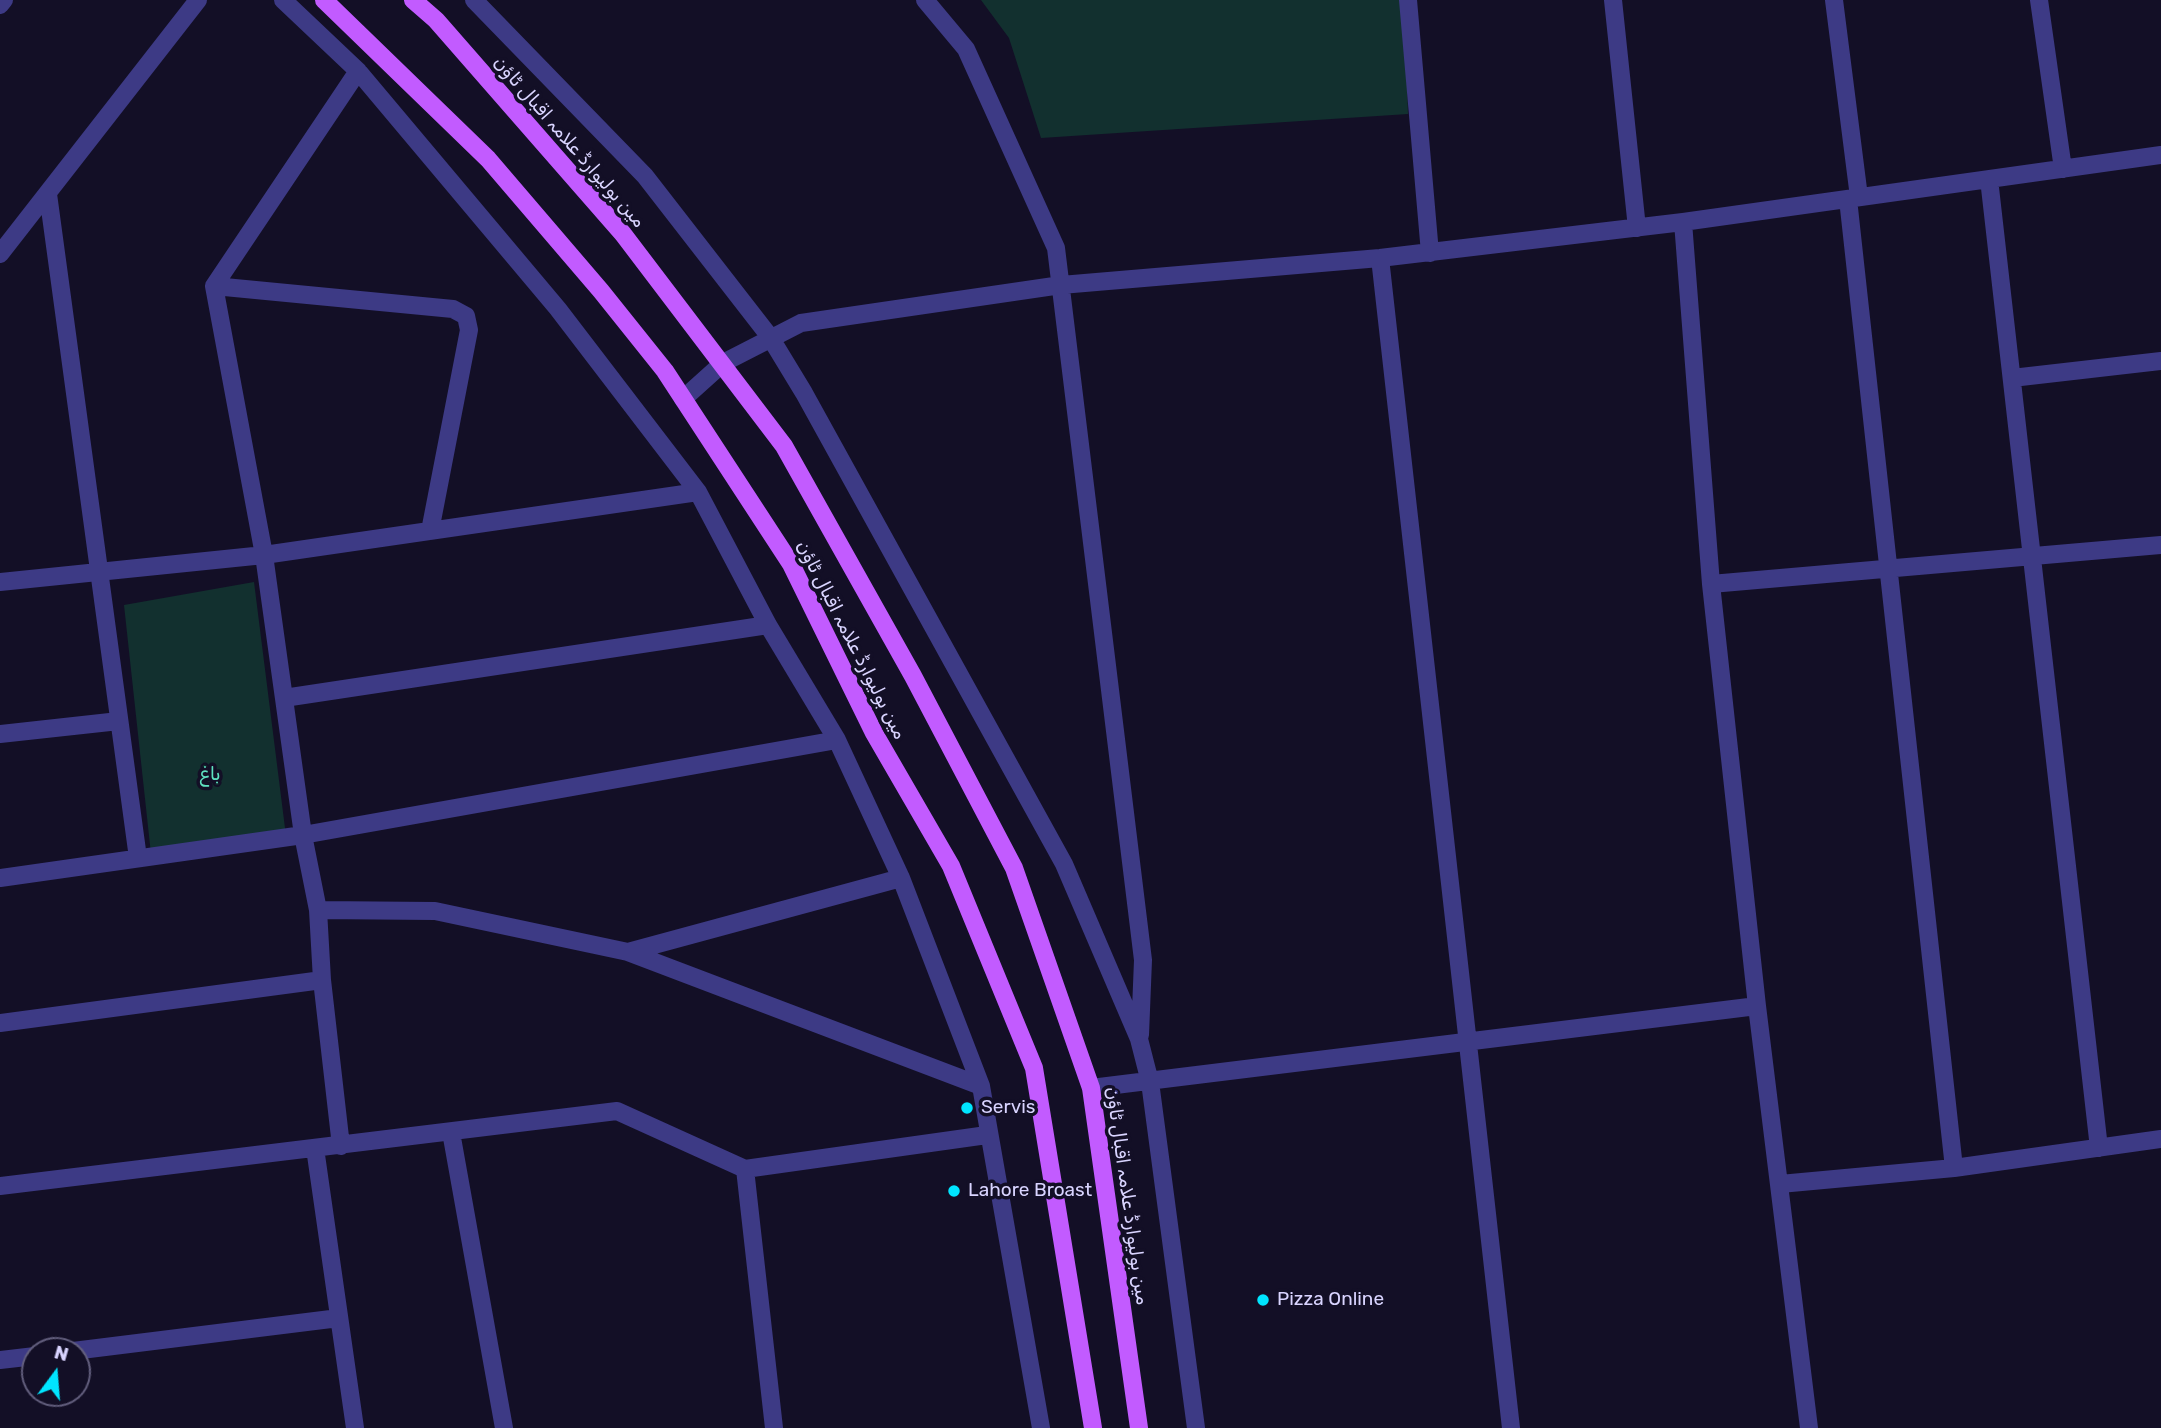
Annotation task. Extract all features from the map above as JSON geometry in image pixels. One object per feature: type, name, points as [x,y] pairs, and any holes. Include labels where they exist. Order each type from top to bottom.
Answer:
[{"type":"main road","name":"مین بولیوارڈ علامہ اقبال ٹاؤن","points":[[324,0],[488,159],[601,290],[665,371],[791,564],[874,733],[951,866],[1034,1068],[1093,1428]]},
{"type":"main road","name":"مین بولیوارڈ علامہ اقبال ٹاؤن","points":[[413,0],[436,20],[623,234],[723,363],[783,446],[913,676],[1014,868],[1090,1088],[1139,1428]]},
{"type":"street","points":[[0,5],[4,0]]},
{"type":"street","points":[[0,254],[198,0]]},
{"type":"street","points":[[283,0],[358,71],[558,309],[698,492],[768,625],[837,740],[901,878],[981,1086],[987,1135],[1041,1428]]},
{"type":"street","points":[[474,0],[645,176],[770,337],[804,393],[1064,864],[1139,1039],[1150,1082],[1196,1428]]},
{"type":"street","points":[[925,0],[966,49],[1056,248],[1143,960],[1139,1039]]},
{"type":"street","points":[[1408,0],[1430,253]]},
{"type":"street","points":[[1613,0],[1637,228]]},
{"type":"street","points":[[1834,0],[1954,1168]]},
{"type":"street","points":[[2039,0],[2063,169]]},
{"type":"street","points":[[341,1146],[322,980],[318,910],[303,835],[264,555],[214,286],[358,71]]},
{"type":"street","points":[[683,399],[723,363],[801,323],[1061,285],[1380,258],[1637,228],[2161,155]]},
{"type":"street","points":[[1989,179],[2099,1148]]},
{"type":"street","points":[[48,194],[138,858]]},
{"type":"street","points":[[1683,222],[1711,584],[1757,1006],[1809,1428]]},
{"type":"street","points":[[1380,258],[1511,1428]]},
{"type":"street","points":[[214,286],[453,309],[466,316],[469,330],[430,531]]},
{"type":"street","points":[[2012,378],[2161,361]]},
{"type":"street","points":[[0,582],[264,555],[698,492]]},
{"type":"street","points":[[1711,584],[1891,571],[2161,545]]},
{"type":"street","points":[[284,698],[768,625]]},
{"type":"street","points":[[0,734],[119,721]]},
{"type":"street","points":[[0,878],[303,835],[837,740]]},
{"type":"street","points":[[628,952],[901,878]]},
{"type":"street","points":[[318,910],[435,911],[628,952],[981,1086]]},
{"type":"street","points":[[0,1023],[322,980]]},
{"type":"street","points":[[1090,1088],[1757,1006]]},
{"type":"street","points":[[0,1186],[617,1111],[745,1169],[987,1135]]},
{"type":"street","points":[[451,1132],[504,1428]]},
{"type":"street","points":[[1780,1184],[1954,1168],[2161,1139]]},
{"type":"street","points":[[315,1148],[355,1428]]},
{"type":"street","points":[[745,1169],[774,1428]]},
{"type":"street","points":[[91,1349],[340,1318]]},
{"type":"street","points":[[0,1360],[21,1358]]},
{"type":"green space","points":[[981,0],[1404,0],[1408,114],[1041,138],[1009,38]]},
{"type":"green space","name":"باغ","points":[[254,582],[286,836],[151,854],[124,605]]},
{"type":"place","name":"Servis","points":[[967,1108]]},
{"type":"place","name":"Lahore Broast","points":[[954,1191]]},
{"type":"place","name":"Pizza Online","points":[[1263,1300]]}]
